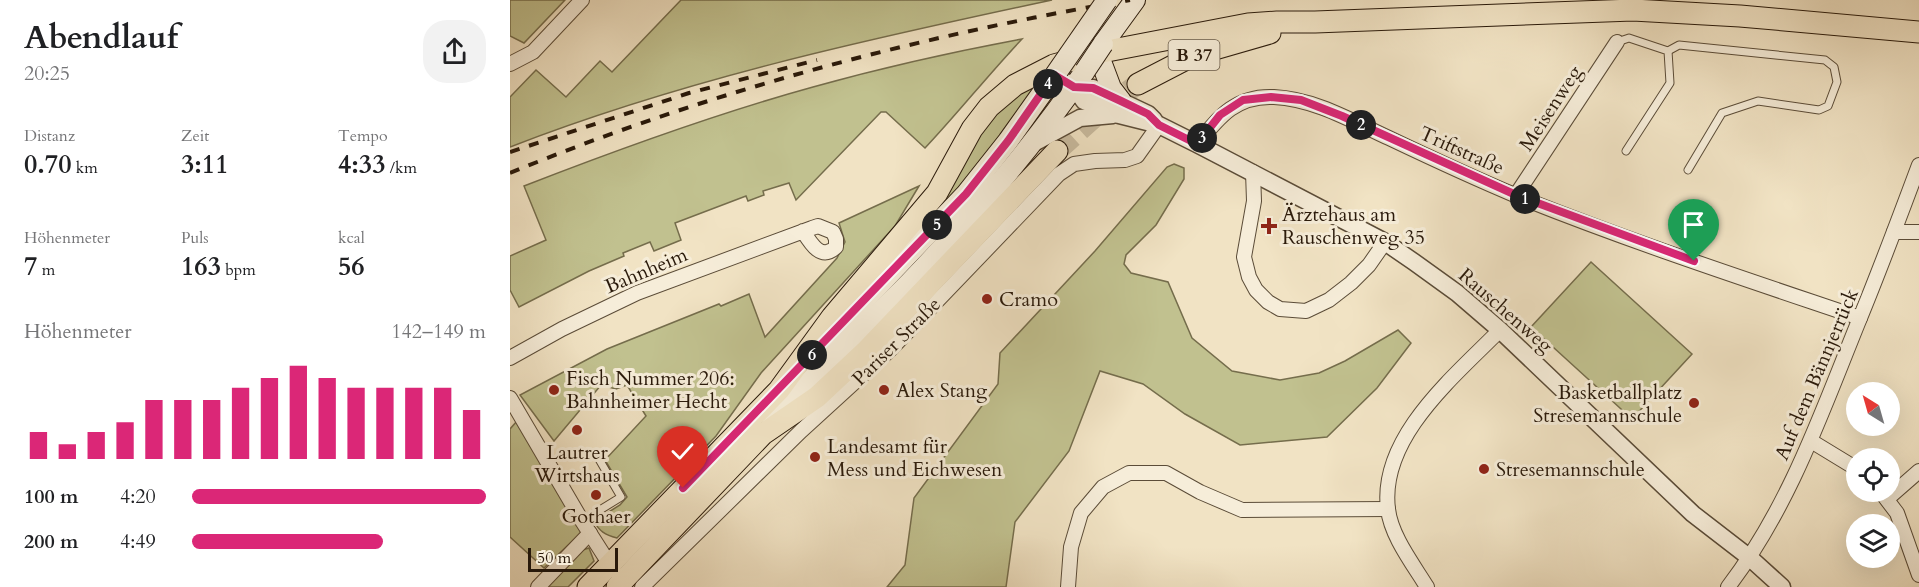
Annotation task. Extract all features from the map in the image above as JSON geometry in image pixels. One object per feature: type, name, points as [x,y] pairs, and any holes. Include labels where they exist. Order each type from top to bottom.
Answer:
[{"type":"main road","points":[[588,587],[966,194],[1008,141],[1107,0]]},
{"type":"main road","name":"Pariser Straße","points":[[621,585],[815,376],[908,284],[981,207],[1034,143],[1091,67],[1135,0]]},
{"type":"main road","name":"B 37","points":[[778,390],[832,316],[937,193],[972,129],[990,107],[1015,85],[1054,65],[1102,52],[1220,29],[1277,22],[1633,10],[1740,16],[1919,32]]},
{"type":"main road","name":"B 37","points":[[1138,84],[1194,55],[1227,44],[1315,22]]},
{"type":"main road","points":[[1091,67],[1111,88],[1120,108]]},
{"type":"main road","points":[[763,434],[816,397],[864,352],[1057,151]]},
{"type":"street","points":[[510,64],[533,52],[582,0]]},
{"type":"street","name":"Meisenweg","points":[[1516,195],[1617,42]]},
{"type":"street","name":"Rauschenweg","points":[[1054,75],[1091,67],[1084,101],[1148,114],[1159,125],[1385,242],[1456,293],[1500,330],[1693,514],[1750,558],[1782,587]]},
{"type":"street","name":"Triftstraße","points":[[1197,144],[1220,115],[1243,100],[1271,97],[1301,100],[1342,116],[1516,195],[1730,274],[1860,318]]},
{"type":"street","points":[[1034,143],[1080,118],[1120,108]]},
{"type":"street","name":"Pariser Straße","points":[[642,587],[801,431],[893,347],[1059,174],[1074,164],[1125,160],[1137,156],[1159,125]]},
{"type":"street","name":"Auf dem Bännjerrück","points":[[1728,587],[1750,558],[1777,513],[1811,441],[1919,165]]},
{"type":"street","points":[[1253,172],[1254,201],[1244,257],[1249,277],[1256,290],[1268,302],[1280,309],[1306,311],[1329,300],[1369,265],[1385,242]]},
{"type":"street","name":"Bahnheim","points":[[510,358],[637,292],[803,231]]},
{"type":"street","points":[[1894,232],[1919,232]]},
{"type":"street","points":[[1427,587],[1398,536],[1388,509],[1388,488],[1392,469],[1404,439],[1414,423],[1457,373],[1500,330]]},
{"type":"street","points":[[510,398],[621,585]]},
{"type":"street","points":[[1811,441],[1846,462]]},
{"type":"street","points":[[1900,484],[1919,471]]},
{"type":"street","points":[[1068,587],[1071,547],[1081,513],[1103,487],[1129,472],[1166,473],[1200,492],[1242,510],[1388,509]]},
{"type":"street","points":[[1889,502],[1897,513],[1919,574]]},
{"type":"street","points":[[538,587],[586,527]]},
{"type":"lane","points":[[1617,42],[1629,38],[1668,51],[1679,45],[1825,60],[1834,67],[1837,82],[1828,106],[1819,110],[1758,101],[1722,113],[1688,170]]},
{"type":"lane","points":[[1626,151],[1670,83],[1668,51]]},
{"type":"lane","points":[[586,527],[621,498],[596,454]]},
{"type":"green space","points":[[510,0],[565,0],[524,43],[510,36]]},
{"type":"green space","points":[[681,0],[1052,0],[846,46],[710,81],[576,123],[510,147],[510,97],[536,70],[566,97],[600,61],[612,72]]},
{"type":"green space","points":[[1022,39],[925,148],[886,112],[881,112],[796,200],[789,183],[763,191],[764,195],[748,201],[746,196],[675,223],[681,240],[654,251],[650,242],[623,253],[624,256],[519,307],[510,290],[510,256],[546,240],[524,186],[667,133],[776,97],[891,67]]},
{"type":"green space","points":[[1044,77],[990,154],[927,222],[985,124],[1001,103]]},
{"type":"green space","points":[[1174,164],[1184,168],[1184,179],[1156,225],[1126,255],[1124,264],[1131,273],[1168,282],[1192,338],[1232,371],[1280,380],[1319,373],[1345,361],[1398,330],[1411,343],[1377,388],[1327,437],[1240,445],[1185,414],[1143,384],[1100,371],[1069,451],[1015,522],[1006,587],[887,587],[905,565],[914,498],[998,384],[1000,353],[1095,251],[1167,167]]},
{"type":"green space","points":[[919,186],[895,226],[761,373],[716,436],[617,538],[600,530],[594,521],[620,505],[627,497],[605,460],[646,416],[627,385],[616,389],[601,385],[554,441],[520,395],[607,349],[749,294],[765,337],[837,258],[845,242],[839,223]]},
{"type":"green space","points":[[1591,262],[1692,354],[1632,419],[1531,327]]},
{"type":"green space","points":[[517,421],[583,531],[544,568],[510,537],[510,429]]},
{"type":"green space","points":[[589,548],[594,561],[568,587],[544,587],[579,551]]},
{"type":"tunnel","points":[[1057,151],[1107,106],[1138,84]]},
{"type":"railway","points":[[510,173],[661,116],[815,69],[972,31],[1130,0]]},
{"type":"railway","points":[[510,152],[689,93],[817,60]]},
{"type":"place","name":"Ärztehaus am Rauschenweg 35","points":[[1269,226]]},
{"type":"place","name":"Cramo","points":[[987,299]]},
{"type":"place","name":"Fisch Nummer 206: Bahnheimer Hecht","points":[[554,390]]},
{"type":"place","name":"Alex Stang","points":[[884,390]]},
{"type":"place","name":"Basketballplatz Stresemannschule","points":[[1694,403]]},
{"type":"place","name":"Lautrer Wirtshaus","points":[[577,430]]},
{"type":"place","name":"Landesamt für Mess und Eichwesen","points":[[815,457]]},
{"type":"place","name":"Stresemannschule","points":[[1484,469]]},
{"type":"place","name":"Gothaer","points":[[596,495]]},
{"type":"route","points":[[683,488],[966,194],[1008,141],[1054,75],[1074,87],[1093,88],[1148,114],[1159,125],[1197,144],[1220,115],[1243,100],[1271,97],[1301,100],[1342,116],[1516,195],[1694,261]]}]
